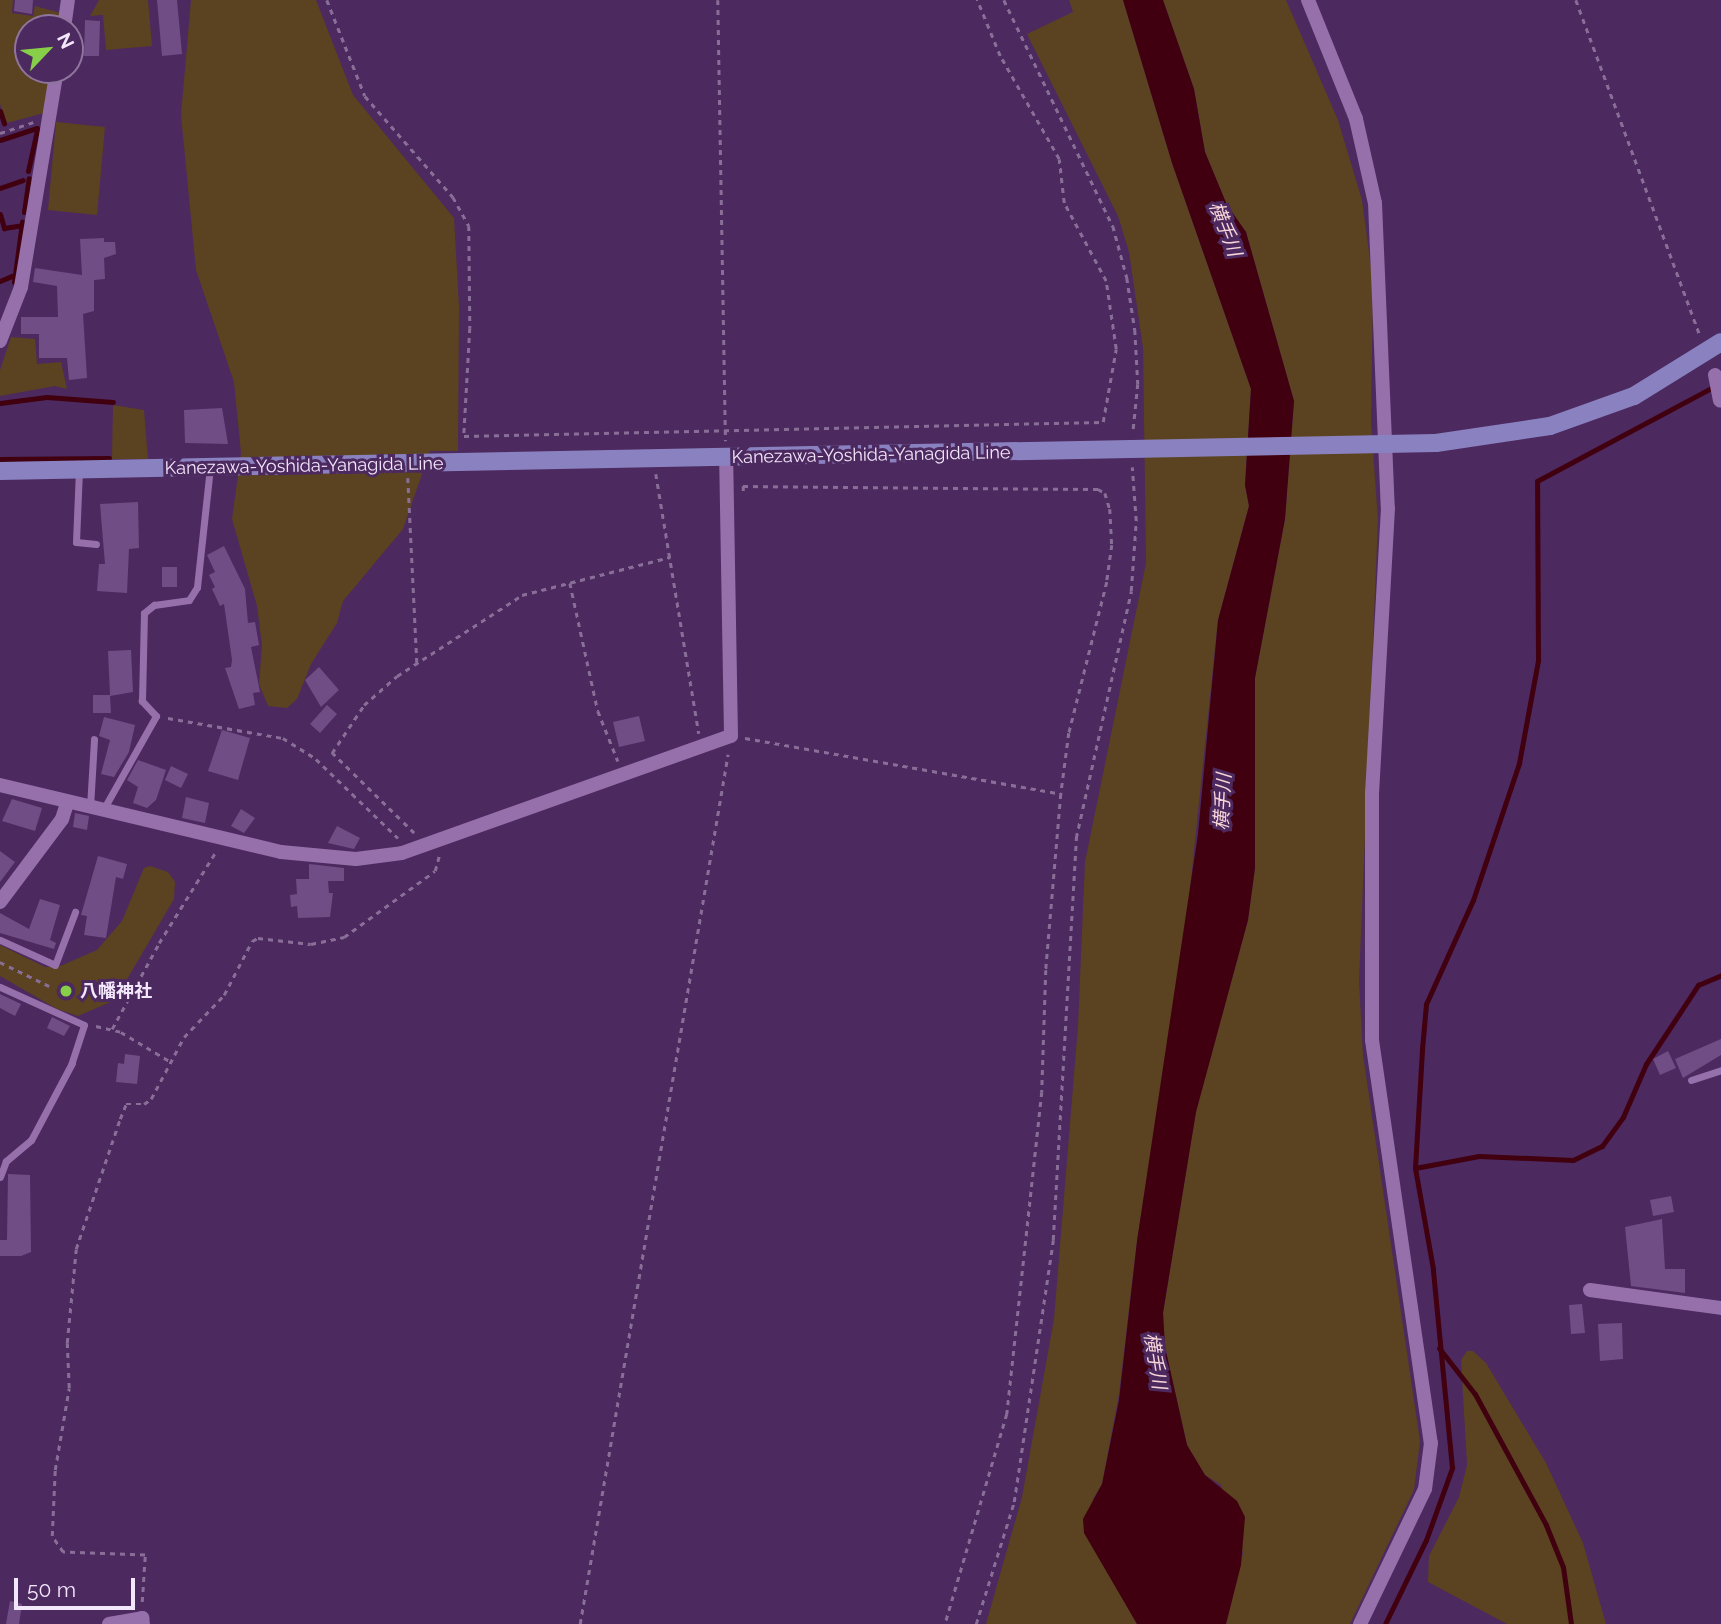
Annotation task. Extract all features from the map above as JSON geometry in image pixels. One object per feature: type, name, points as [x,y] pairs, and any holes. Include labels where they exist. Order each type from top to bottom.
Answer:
[{"type":"main road","name":"Kanezawa-Yoshida-Yanagida Line","points":[[0,471],[1436,443],[1550,426],[1633,396],[1713,347]]},
{"type":"street","points":[[1308,0],[1356,119],[1376,203],[1388,508],[1371,792],[1372,1040],[1431,1443],[1425,1489],[1360,1624]]},
{"type":"street","points":[[0,341],[21,287],[55,84]]},
{"type":"street","points":[[1715,375],[1720,401]]},
{"type":"street","points":[[0,785],[68,804],[225,839],[310,856],[356,859],[411,850],[736,733],[726,458]]},
{"type":"street","points":[[0,902],[62,819],[68,804]]},
{"type":"street","points":[[1590,1290],[1721,1308]]},
{"type":"street","points":[[109,1624],[142,1621]]},
{"type":"lane","points":[[97,809],[156,716],[142,701],[144,613],[154,605],[190,600],[197,587],[210,467]]},
{"type":"lane","points":[[79,469],[76,542],[96,544]]},
{"type":"lane","points":[[94,739],[97,809]]},
{"type":"lane","points":[[0,940],[55,965],[75,912]]},
{"type":"lane","points":[[0,987],[84,1025],[72,1063],[31,1140],[6,1161],[0,1177]]},
{"type":"lane","points":[[1691,1080],[1721,1070]]},
{"type":"path","points":[[327,0],[365,96],[453,197],[469,226],[470,327],[464,436],[1103,422],[1116,349],[1106,281],[1064,203],[1059,159],[1000,56],[977,0]]},
{"type":"path","points":[[718,0],[726,458]]},
{"type":"path","points":[[976,1624],[1014,1502],[1053,1240],[1076,838],[1131,591],[1136,522],[1131,450],[1138,384],[1127,278],[1113,226],[1004,0]]},
{"type":"path","points":[[1576,0],[1713,347]]},
{"type":"path","points":[[0,133],[49,117]]},
{"type":"path","points":[[653,460],[701,747]]},
{"type":"path","points":[[407,464],[417,665]]},
{"type":"path","points":[[743,500],[743,486],[1098,489],[1105,493],[1112,545],[1069,733],[1061,794],[1046,970],[1042,1092],[1007,1414],[945,1624]]},
{"type":"path","points":[[142,1621],[145,1555],[63,1552],[56,1546],[52,1536],[55,1471],[69,1388],[67,1343],[76,1249],[126,1104],[144,1104],[151,1099],[184,1037],[224,995],[252,941],[258,937],[311,944],[344,937],[435,871],[440,855],[426,845],[332,753],[364,705],[417,665],[522,595],[670,557]]},
{"type":"path","points":[[570,583],[598,711],[624,774]]},
{"type":"path","points":[[156,716],[223,724],[283,738],[316,759],[411,850]]},
{"type":"path","points":[[580,1624],[736,733],[742,737],[1061,794]]},
{"type":"path","points":[[112,1029],[225,839]]},
{"type":"path","points":[[0,962],[49,986]]},
{"type":"path","points":[[84,1025],[112,1029],[171,1062]]},
{"type":"shaded area","points":[[0,0],[13,0],[12,13],[19,14],[14,14],[14,84],[49,84],[44,113],[7,123],[0,104]]},
{"type":"shaded area","points":[[99,0],[148,0],[152,46],[106,50],[103,15],[90,16]]},
{"type":"shaded area","points":[[191,0],[316,0],[353,95],[454,218],[459,306],[458,451],[430,451],[403,529],[343,601],[337,623],[311,664],[297,699],[287,708],[268,706],[259,684],[262,645],[257,606],[232,519],[241,453],[234,382],[196,270],[181,115]]},
{"type":"shaded area","points":[[1069,0],[1123,0],[1172,163],[1251,389],[1245,485],[1249,506],[1218,620],[1185,937],[1137,1241],[1119,1394],[1102,1484],[1093,1499],[1104,1566],[1137,1624],[986,1624],[1022,1497],[1054,1319],[1078,1026],[1085,862],[1146,563],[1143,348],[1129,252],[1118,216],[1027,34],[1073,12]]},
{"type":"shaded area","points":[[1163,0],[1286,0],[1338,120],[1362,200],[1373,282],[1371,422],[1378,520],[1359,981],[1363,1055],[1420,1441],[1414,1490],[1350,1624],[1226,1624],[1243,1553],[1221,1485],[1205,1475],[1187,1445],[1165,1347],[1163,1313],[1196,1111],[1248,920],[1255,868],[1255,678],[1285,519],[1294,401],[1246,232],[1227,205],[1205,152],[1194,89]]},
{"type":"shaded area","points":[[35,6],[61,14],[33,14]]},
{"type":"shaded area","points":[[56,122],[105,127],[97,215],[48,210]]},
{"type":"shaded area","points":[[11,337],[35,339],[37,364],[61,362],[67,389],[55,386],[0,396],[0,370]]},
{"type":"shaded area","points":[[113,405],[144,410],[148,459],[112,459]]},
{"type":"shaded area","points":[[150,866],[168,872],[175,882],[174,899],[115,1000],[78,1016],[57,1009],[0,976],[0,945],[45,967],[58,967],[97,950],[122,921],[144,868]]},
{"type":"shaded area","points":[[1467,1351],[1473,1351],[1486,1363],[1546,1463],[1583,1543],[1606,1624],[1507,1624],[1428,1582],[1429,1556],[1459,1497],[1467,1465],[1461,1360]]},
{"type":"water","name":"横手川","points":[[1123,0],[1163,0],[1194,89],[1205,152],[1227,205],[1246,232],[1294,401],[1285,519],[1255,678],[1255,868],[1248,920],[1196,1112],[1163,1313],[1165,1347],[1187,1445],[1205,1475],[1237,1501],[1245,1517],[1241,1565],[1226,1624],[1137,1624],[1084,1533],[1083,1519],[1102,1484],[1119,1400],[1137,1241],[1198,834],[1218,620],[1249,506],[1245,485],[1251,389],[1172,163]]},
{"type":"building","points":[[15,0],[33,0],[32,14],[14,11]]},
{"type":"building","points":[[157,0],[177,0],[182,54],[162,56]]},
{"type":"building","points":[[85,20],[100,21],[99,56],[84,56]]},
{"type":"building","points":[[104,238],[104,242],[115,242],[116,254],[104,258],[105,279],[94,280],[94,311],[83,314],[87,378],[69,380],[67,358],[39,358],[39,334],[21,334],[21,317],[58,317],[57,286],[33,282],[35,268],[82,275],[80,239]]},
{"type":"building","points":[[222,408],[228,444],[185,443],[184,410]]},
{"type":"building","points":[[138,502],[139,548],[129,549],[127,593],[97,591],[99,564],[105,564],[100,504]]},
{"type":"building","points":[[224,546],[245,589],[248,623],[255,622],[259,645],[251,647],[260,692],[253,693],[255,705],[239,709],[225,668],[231,667],[232,660],[224,604],[220,606],[212,589],[215,587],[209,575],[215,572],[207,555]]},
{"type":"building","points":[[162,567],[177,567],[177,587],[162,587]]},
{"type":"building","points":[[131,650],[133,692],[110,696],[111,713],[93,713],[93,695],[110,695],[108,651]]},
{"type":"building","points":[[319,667],[339,690],[321,707],[305,680]]},
{"type":"building","points":[[327,705],[337,714],[320,733],[310,724]]},
{"type":"building","points":[[639,716],[645,741],[619,747],[613,722]]},
{"type":"building","points":[[104,717],[135,725],[129,752],[114,777],[101,774],[110,740],[99,736]]},
{"type":"building","points":[[222,730],[250,738],[238,780],[208,771]]},
{"type":"building","points":[[138,760],[166,770],[156,800],[147,808],[133,803],[138,787],[127,780]]},
{"type":"building","points":[[171,766],[188,774],[181,788],[165,780]]},
{"type":"building","points":[[186,797],[209,803],[205,823],[182,818]]},
{"type":"building","points":[[12,799],[42,808],[35,831],[2,821]]},
{"type":"building","points":[[241,809],[255,818],[244,833],[231,826]]},
{"type":"building","points":[[75,813],[89,816],[87,830],[73,827]]},
{"type":"building","points":[[337,826],[360,838],[354,849],[328,843]]},
{"type":"building","points":[[0,851],[15,862],[0,882]]},
{"type":"building","points":[[98,856],[127,864],[123,879],[116,877],[106,938],[84,935],[87,916],[81,915]]},
{"type":"building","points":[[309,864],[344,868],[344,881],[328,881],[329,893],[333,893],[330,917],[298,918],[297,906],[291,907],[290,895],[297,894],[296,879],[309,879]]},
{"type":"building","points":[[40,899],[60,905],[50,940],[56,943],[54,949],[0,933],[0,913],[29,929]]},
{"type":"building","points":[[0,994],[21,1004],[15,1016],[0,1008]]},
{"type":"building","points":[[52,1017],[70,1026],[64,1036],[47,1028]]},
{"type":"building","points":[[1721,1039],[1721,1055],[1683,1078],[1675,1059]]},
{"type":"building","points":[[1668,1051],[1676,1068],[1660,1075],[1653,1059]]},
{"type":"building","points":[[125,1054],[140,1056],[137,1084],[116,1082],[118,1063],[124,1064]]},
{"type":"building","points":[[8,1174],[30,1175],[31,1252],[21,1256],[0,1256],[0,1240],[7,1240]]},
{"type":"building","points":[[1671,1196],[1674,1212],[1653,1216],[1650,1200]]},
{"type":"building","points":[[1662,1219],[1665,1269],[1685,1269],[1685,1293],[1631,1286],[1625,1227]]},
{"type":"building","points":[[1582,1304],[1585,1333],[1571,1334],[1569,1305]]},
{"type":"building","points":[[1622,1323],[1623,1359],[1600,1361],[1598,1324]]},
{"type":"building","points":[[10,1601],[22,1604],[19,1624],[6,1624]]},
{"type":"waterway","points":[[0,111],[4,123]]},
{"type":"waterway","points":[[0,140],[37,128]]},
{"type":"waterway","points":[[28,171],[37,130]]},
{"type":"waterway","points":[[24,212],[29,178]]},
{"type":"waterway","points":[[0,188],[23,180]]},
{"type":"waterway","points":[[0,214],[4,228],[22,225]]},
{"type":"waterway","points":[[14,282],[22,222]]},
{"type":"waterway","points":[[0,281],[12,276]]},
{"type":"waterway","points":[[1385,1624],[1426,1540],[1452,1468],[1433,1269],[1415,1168],[1422,1049],[1426,1004],[1473,900],[1519,763],[1538,660],[1537,481],[1715,386]]},
{"type":"waterway","points":[[0,403],[47,397],[113,402]]},
{"type":"waterway","points":[[0,459],[109,458]]},
{"type":"waterway","points":[[1415,1168],[1479,1156],[1573,1160],[1602,1146],[1623,1117],[1646,1064],[1698,985],[1721,975]]},
{"type":"waterway","points":[[1439,1348],[1475,1394],[1546,1525],[1563,1567],[1571,1624]]},
{"type":"place","name":"八幡神社","points":[[66,991]]}]
